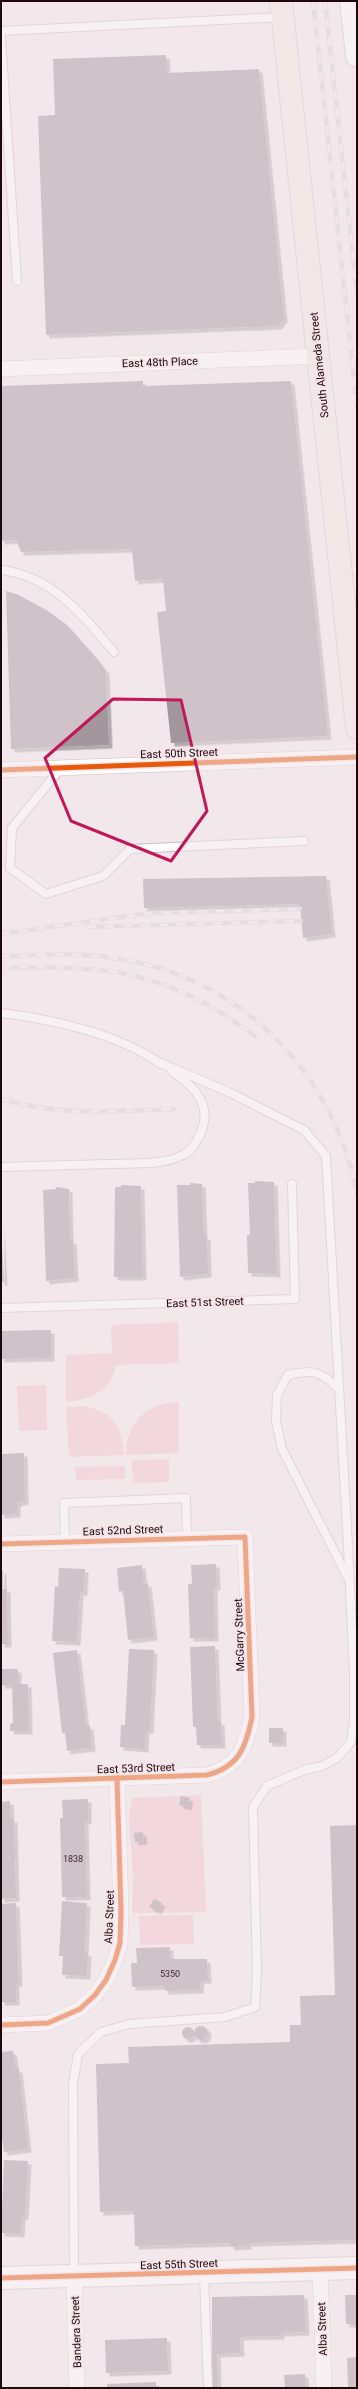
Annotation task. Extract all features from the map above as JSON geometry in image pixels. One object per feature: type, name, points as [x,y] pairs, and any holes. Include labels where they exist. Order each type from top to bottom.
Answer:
[{"type":"main road","name":"South Alameda Street","points":[[282,9],[357,728]]},
{"type":"street","points":[[351,1],[355,24],[357,56]]},
{"type":"street","name":"East 48th Place","points":[[1,369],[318,356]]},
{"type":"street","name":"East 50th Street","points":[[1,770],[357,757]]},
{"type":"street","name":"East 52nd Street","points":[[1,1544],[245,1537]]},
{"type":"street","name":"McGarry Street","points":[[245,1537],[252,1717],[249,1732]]},
{"type":"street","name":"East 53rd Street","points":[[1,1782],[207,1775],[224,1770],[237,1758],[249,1732]]},
{"type":"street","name":"Alba Street","points":[[1,2025],[48,2023],[80,2009],[95,1995],[106,1980],[115,1960],[120,1943],[121,1912],[117,1778]]},
{"type":"street","name":"East 55th Street","points":[[1,2278],[357,2268]]},
{"type":"street","name":"Alba Street","points":[[320,2269],[324,2388]]},
{"type":"street","name":"Bandera Street","points":[[74,2276],[77,2388]]},
{"type":"lane","points":[[1,31],[282,9]]},
{"type":"lane","points":[[1,37],[17,281]]},
{"type":"lane","points":[[1,570],[33,578],[58,593],[74,607],[114,652]]},
{"type":"lane","points":[[62,768],[12,828],[10,868],[46,894],[103,876],[130,849],[304,842]]},
{"type":"lane","points":[[1,1013],[35,1018],[86,1031],[123,1045],[158,1062],[231,1093],[304,1130],[317,1143],[326,1156],[354,1674],[354,1720],[351,1742],[337,1758],[322,1766],[304,1770],[267,1786],[253,1807],[257,1972],[255,2007],[225,2017],[129,2024],[101,2032],[78,2054],[73,2084],[74,2276]]},
{"type":"lane","points":[[1,1167],[169,1161],[185,1154],[200,1135],[205,1111],[200,1098],[192,1086],[158,1062]]},
{"type":"lane","name":"East 51st Street","points":[[1,1308],[295,1299],[292,1184]]},
{"type":"lane","points":[[339,1389],[326,1376],[307,1370],[288,1376],[277,1395],[276,1421],[282,1449],[350,1581]]},
{"type":"lane","points":[[65,1542],[64,1503],[186,1498],[187,1538]]},
{"type":"lane","points":[[204,2273],[208,2388]]},
{"type":"highlighted area","points":[[113,699],[181,700],[207,811],[171,861],[71,821],[45,758]]},
{"type":"shaded area","points":[[178,1322],[179,1363],[116,1365],[113,1374],[104,1388],[83,1399],[66,1402],[66,1355],[112,1353],[111,1325]]},
{"type":"shaded area","points":[[46,1385],[47,1430],[19,1431],[17,1386]]},
{"type":"shaded area","points":[[179,1402],[179,1453],[126,1455],[130,1433],[140,1416],[157,1406]]},
{"type":"shaded area","points":[[84,1406],[103,1412],[114,1422],[121,1436],[124,1455],[69,1457],[66,1407]]},
{"type":"shaded area","points":[[169,1459],[169,1482],[133,1483],[132,1460]]},
{"type":"shaded area","points":[[125,1466],[125,1479],[76,1480],[75,1467]]},
{"type":"shaded area","points":[[201,1795],[206,1912],[132,1913],[133,1875],[129,1816],[132,1798]]},
{"type":"shaded area","points":[[193,1915],[194,1944],[140,1945],[139,1916]]},
{"type":"building","points":[[166,55],[167,73],[259,69],[284,319],[278,326],[46,335],[38,116],[55,115],[53,59]]},
{"type":"building","points":[[143,381],[143,386],[291,381],[328,736],[171,743],[157,612],[166,611],[163,579],[135,581],[132,549],[21,552],[16,540],[1,541],[1,386]]},
{"type":"building","points":[[6,591],[19,595],[48,611],[67,625],[106,671],[109,745],[11,749]]},
{"type":"building","points":[[326,876],[332,934],[303,938],[300,904],[144,908],[143,879]]},
{"type":"building","points":[[255,1181],[274,1182],[277,1274],[248,1273],[247,1235],[250,1235],[248,1183],[255,1183]]},
{"type":"building","points":[[190,1183],[202,1184],[204,1236],[207,1236],[208,1274],[180,1277],[177,1185],[190,1185]]},
{"type":"building","points":[[121,1185],[141,1186],[143,1277],[114,1277],[115,1187],[121,1187]]},
{"type":"building","points":[[56,1187],[69,1189],[70,1240],[73,1240],[75,1278],[46,1281],[43,1190],[56,1189]]},
{"type":"building","points":[[1,1225],[4,1282],[1,1282]]},
{"type":"building","points":[[51,1330],[51,1358],[1,1359],[1,1331]]},
{"type":"building","points":[[24,1453],[25,1501],[17,1503],[17,1514],[1,1515],[1,1454]]},
{"type":"building","points":[[216,1564],[217,1587],[214,1587],[215,1638],[190,1638],[188,1584],[192,1584],[191,1565]]},
{"type":"building","points":[[142,1565],[144,1584],[148,1583],[154,1637],[128,1640],[123,1591],[119,1592],[117,1568]]},
{"type":"building","points":[[59,1568],[85,1569],[84,1592],[80,1592],[77,1642],[52,1641],[55,1586],[58,1587]]},
{"type":"building","points":[[1,1571],[3,1571],[3,1589],[7,1589],[8,1644],[1,1644]]},
{"type":"building","points":[[215,1646],[218,1722],[221,1722],[222,1745],[197,1745],[196,1727],[193,1727],[190,1647]]},
{"type":"building","points":[[129,1649],[154,1650],[150,1730],[146,1730],[145,1749],[120,1747],[121,1725],[125,1725]]},
{"type":"building","points":[[77,1650],[86,1726],[90,1726],[92,1748],[67,1751],[65,1733],[62,1733],[53,1653]]},
{"type":"building","points":[[1,1669],[18,1669],[18,1684],[28,1684],[29,1731],[10,1731],[10,1724],[13,1723],[12,1685],[1,1685]]},
{"type":"building","points":[[269,1728],[283,1728],[283,1743],[269,1743]]},
{"type":"building","points":[[181,1796],[190,1798],[188,1807],[179,1805]]},
{"type":"building","points":[[88,1799],[88,1821],[85,1821],[87,1897],[62,1897],[60,1818],[63,1818],[62,1800]]},
{"type":"building","points":[[10,1801],[11,1819],[14,1819],[16,1898],[1,1899],[1,1802]]},
{"type":"building","points":[[357,1825],[357,2240],[247,2243],[248,2246],[231,2247],[230,2243],[135,2246],[134,2211],[100,2212],[96,2064],[129,2063],[128,2047],[290,2042],[290,2025],[301,2025],[300,1996],[335,1995],[330,1826]]},
{"type":"building","points":[[143,1832],[144,1841],[135,1842],[134,1833]]},
{"type":"building","points":[[154,1899],[162,1903],[158,1911],[149,1907]]},
{"type":"building","points":[[62,1901],[87,1903],[85,1953],[88,1953],[87,1976],[62,1975],[63,1956],[59,1956]]},
{"type":"building","points":[[16,1903],[19,1983],[16,1983],[16,2002],[1,2002],[1,1904]]},
{"type":"building","points":[[170,1947],[170,1959],[207,1959],[208,1980],[201,1980],[200,1990],[165,1991],[165,1986],[132,1987],[131,1963],[137,1963],[136,1948]]},
{"type":"building","points":[[201,2026],[206,2028],[208,2033],[206,2038],[201,2040],[196,2038],[194,2033],[196,2028]]},
{"type":"building","points":[[190,2027],[193,2028],[193,2038],[186,2039],[183,2038],[182,2031],[183,2028]]},
{"type":"building","points":[[13,2051],[16,2069],[19,2069],[28,2149],[4,2152],[1,2130],[1,2052]]},
{"type":"building","points":[[4,2160],[28,2161],[25,2216],[22,2216],[21,2234],[1,2233]]},
{"type":"building","points":[[304,2295],[306,2332],[281,2333],[281,2336],[240,2337],[241,2353],[217,2354],[218,2388],[212,2388],[212,2297]]},
{"type":"building","points":[[345,2295],[357,2295],[357,2324],[346,2324]]},
{"type":"building","points":[[167,2338],[168,2371],[106,2373],[105,2340]]},
{"type":"building","points":[[357,2357],[357,2388],[348,2388],[347,2358]]},
{"type":"building","points":[[305,2374],[306,2388],[285,2388],[284,2375]]},
{"type":"building","points":[[156,2382],[156,2388],[107,2388],[107,2384]]},
{"type":"railway","points":[[313,1],[357,406]]},
{"type":"railway","points":[[325,1],[357,293]]},
{"type":"railway","points":[[1,934],[150,913],[300,909]]},
{"type":"railway","points":[[87,927],[301,921]]},
{"type":"railway","points":[[1,956],[90,955],[119,959],[164,970],[205,987],[242,1009],[275,1038],[304,1071],[327,1108],[345,1149],[357,1193]]},
{"type":"railway","points":[[1,968],[73,968],[135,976],[164,985],[193,997],[223,1014],[255,1036]]},
{"type":"railway","points":[[1,1099],[22,1105],[65,1111],[87,1112],[174,1109]]},
{"type":"cycle path","points":[[1,770],[357,757]]},
{"type":"cycle path","points":[[1,1544],[245,1537],[252,1717],[244,1746],[234,1761],[227,1767],[207,1775],[1,1782]]},
{"type":"cycle path","points":[[1,2025],[48,2023],[80,2009],[95,1995],[106,1980],[115,1960],[120,1943],[121,1912],[117,1778]]},
{"type":"cycle path","points":[[1,2278],[357,2268]]}]
